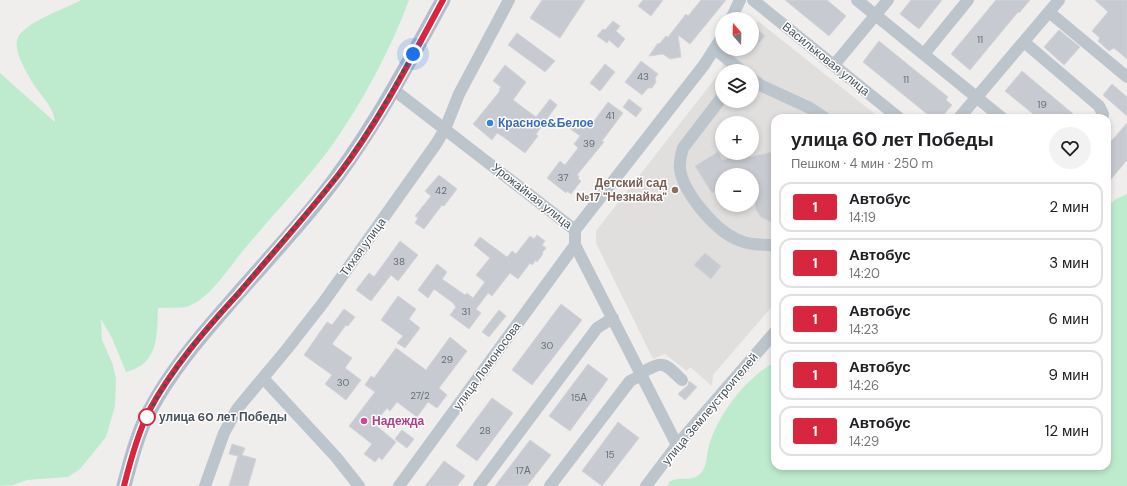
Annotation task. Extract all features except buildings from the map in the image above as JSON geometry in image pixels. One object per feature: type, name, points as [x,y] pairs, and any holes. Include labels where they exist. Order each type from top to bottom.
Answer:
[{"type":"main road","points":[[124,486],[148,413],[175,370],[210,325],[323,194],[361,143],[394,90],[443,0]]},
{"type":"street","name":"Тихая улица","points":[[205,486],[230,420],[248,394],[288,349],[323,303],[436,144],[445,128],[458,94],[509,0]]},
{"type":"street","points":[[734,12],[740,0]]},
{"type":"street","name":"Васильковая улица","points":[[753,0],[894,114]]},
{"type":"street","points":[[857,0],[997,114]]},
{"type":"street","points":[[834,65],[888,0]]},
{"type":"street","points":[[924,54],[968,0]]},
{"type":"street","points":[[963,114],[1059,0]]},
{"type":"street","points":[[1049,12],[1127,77]]},
{"type":"street","points":[[1024,42],[1099,106],[1103,114]]},
{"type":"street","points":[[575,230],[715,49]]},
{"type":"street","points":[[724,56],[733,64]]},
{"type":"street","points":[[759,84],[804,105],[819,114]]},
{"type":"street","name":"Урожайная улица","points":[[394,90],[575,230],[575,245],[677,445]]},
{"type":"street","points":[[715,106],[683,148],[680,157],[681,176],[685,185],[709,218],[727,234],[747,243],[771,245]]},
{"type":"street","name":"улица Ломоносова","points":[[399,486],[575,245]]},
{"type":"street","points":[[479,486],[597,328],[613,318]]},
{"type":"street","name":"улица Землеустроителей","points":[[646,486],[677,445],[771,337]]},
{"type":"street","points":[[550,486],[630,381],[657,365],[664,364],[682,380]]},
{"type":"street","points":[[263,378],[336,457],[359,486]]},
{"type":"shaded area","name":"Детский сад №17 \"Незнайка\"","points":[[759,22],[875,114],[771,114],[771,308],[713,375],[712,386],[690,367],[687,371],[665,354],[653,359],[596,243],[596,231],[715,79],[715,108],[759,108],[759,64],[723,63],[729,56],[759,56]]},
{"type":"green space","points":[[81,0],[409,0],[402,19],[376,74],[333,144],[313,170],[205,296],[186,307],[158,308],[154,347],[145,362],[137,368],[126,372],[112,338],[101,319],[102,340],[113,365],[116,379],[115,406],[106,437],[80,469],[68,477],[27,480],[13,485],[0,486],[0,73],[55,122],[50,108],[36,88],[23,65],[18,51],[17,40],[27,27],[35,22]]},
{"type":"green space","points":[[1127,194],[1127,486],[668,486],[669,482],[673,480],[696,477],[703,471],[709,446],[720,419],[745,386],[754,377],[771,365],[771,470],[1111,470],[1111,203],[1116,199]]},
{"type":"bus line","name":"1","points":[[124,486],[148,413],[159,394],[190,349],[341,172],[394,90],[443,0]]},
{"type":"place","name":"Красное&Белое","points":[[490,123]]},
{"type":"place","name":"Детский сад №17 \"Незнайка\"","points":[[675,190]]},
{"type":"place","name":"улица 60 лет Победы","points":[[147,417]]},
{"type":"place","name":"Надежда","points":[[364,421]]},
{"type":"route","points":[[147,417],[159,394],[190,349],[341,172],[394,90],[413,54]]}]
